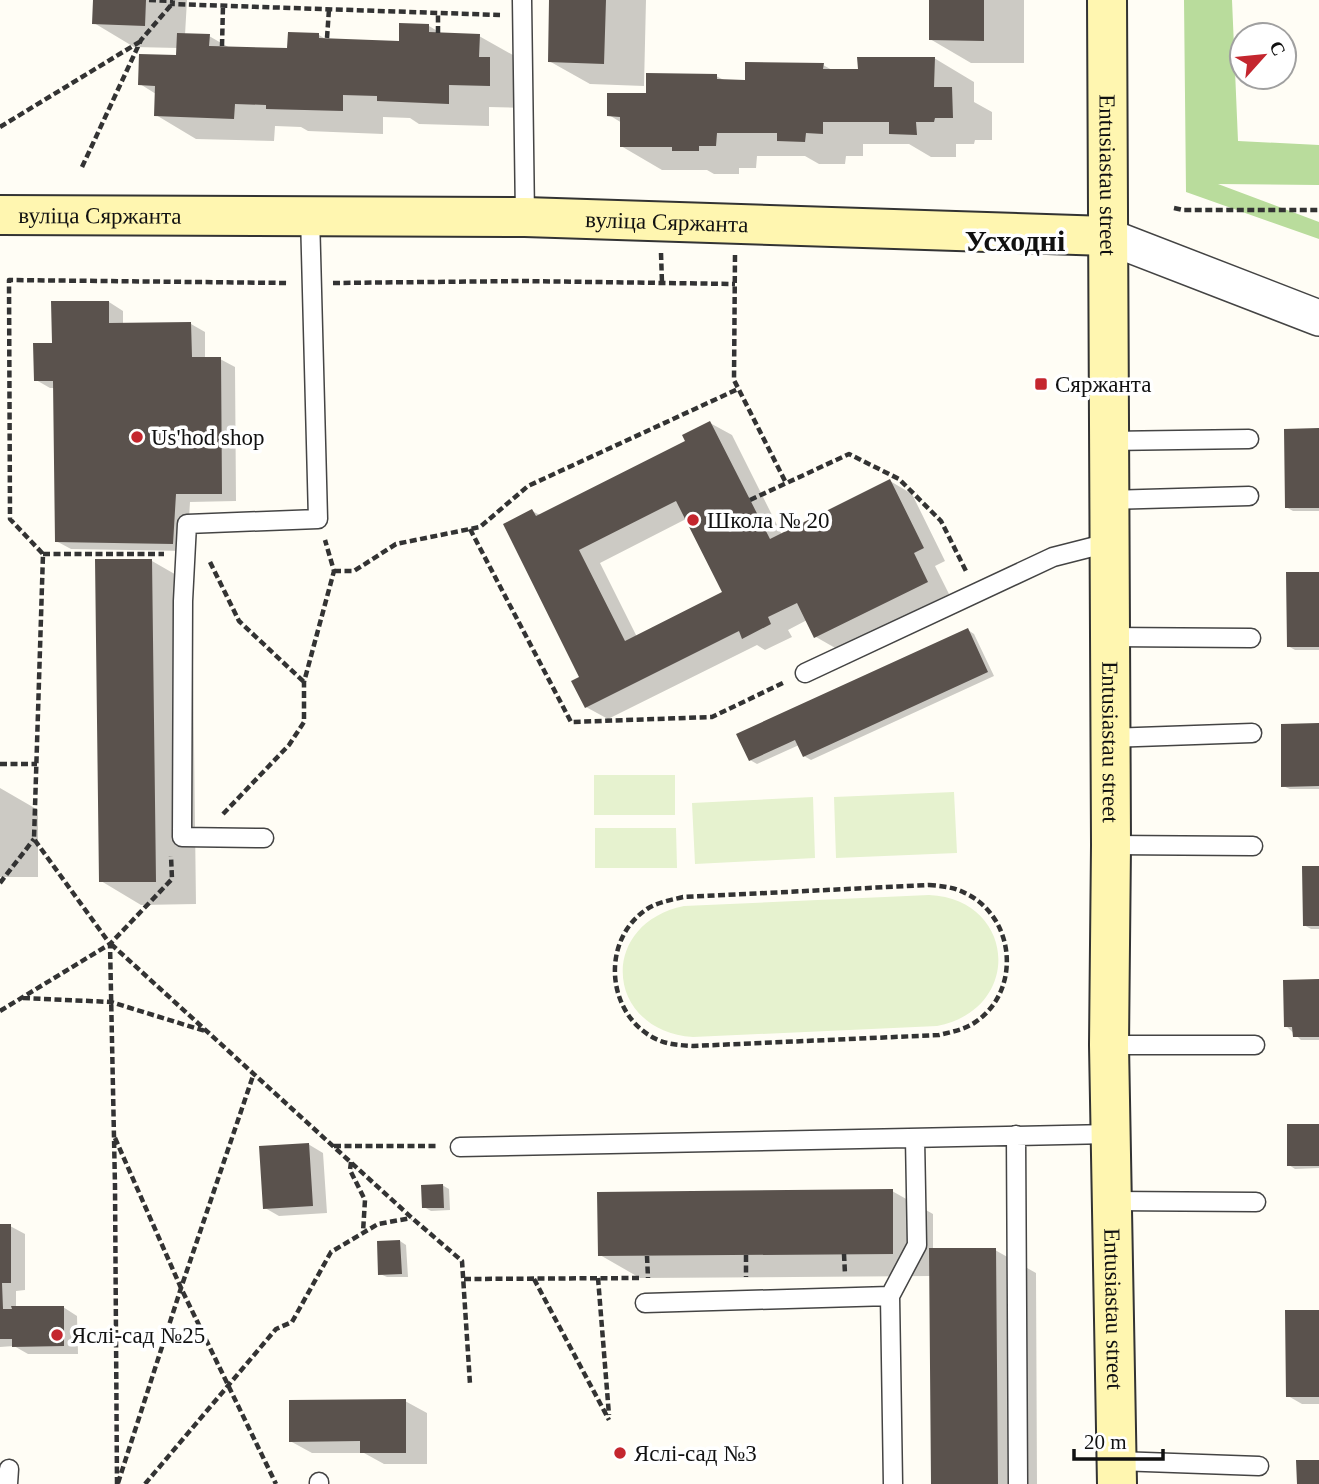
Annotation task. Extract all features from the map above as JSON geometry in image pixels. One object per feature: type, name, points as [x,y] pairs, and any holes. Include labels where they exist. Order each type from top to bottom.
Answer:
[{"type":"main road","name":"Entusiastau street","points":[[1107,0],[1111,845],[1109,1045],[1117,1472]]},
{"type":"main road","name":"вуліца Сяржанта","points":[[0,215],[525,217],[1107,236]]},
{"type":"street","name":"вуліца Сяржанта","points":[[1107,236],[1319,318]]},
{"type":"lane","points":[[522,8],[525,217]]},
{"type":"lane","points":[[264,838],[183,837],[183,601],[187,524],[318,519],[310,215]]},
{"type":"lane","points":[[1108,441],[1249,439]]},
{"type":"lane","points":[[1108,500],[1249,496]]},
{"type":"lane","points":[[805,673],[1053,557],[1108,543]]},
{"type":"lane","points":[[1109,636],[1251,638]]},
{"type":"lane","points":[[1109,738],[1252,733]]},
{"type":"lane","points":[[1111,845],[1253,846]]},
{"type":"lane","points":[[1109,1045],[1255,1045]]},
{"type":"lane","points":[[460,1147],[1110,1134]]},
{"type":"lane","points":[[1016,1135],[1018,1484]]},
{"type":"lane","points":[[893,1484],[890,1296],[917,1245],[915,1138]]},
{"type":"lane","points":[[1111,1202],[1256,1202]]},
{"type":"lane","points":[[645,1303],[890,1296]]},
{"type":"lane","points":[[1117,1472],[1259,1466]]},
{"type":"path","points":[[149,0],[438,13],[522,8]]},
{"type":"path","points":[[82,167],[141,40],[173,1]]},
{"type":"path","points":[[222,46],[223,5]]},
{"type":"path","points":[[327,38],[328,9]]},
{"type":"path","points":[[438,13],[438,33]]},
{"type":"path","points":[[0,127],[141,40]]},
{"type":"path","points":[[1174,208],[1319,210]]},
{"type":"path","points":[[735,223],[734,380],[786,483]]},
{"type":"path","points":[[0,280],[735,284]]},
{"type":"path","points":[[0,883],[34,839],[43,554],[10,519],[9,280]]},
{"type":"path","points":[[334,571],[354,570],[396,544],[480,527],[528,486],[738,389]]},
{"type":"path","points":[[750,500],[849,454],[899,479],[941,521],[977,593]]},
{"type":"path","points":[[171,862],[227,811],[289,745],[304,722],[304,682],[334,571],[318,519]]},
{"type":"path","points":[[470,529],[571,722],[712,717],[805,673]]},
{"type":"path","points":[[43,554],[185,554],[209,559],[239,621],[304,682]]},
{"type":"path","points":[[0,764],[37,764]]},
{"type":"path","points":[[34,839],[110,944],[462,1261],[470,1384]]},
{"type":"path","points":[[0,1011],[110,944],[172,879]]},
{"type":"path","points":[[929,886],[948,887],[966,893],[982,904],[995,919],[1004,936],[1008,955],[1000,993],[989,1009],[975,1022],[957,1031],[911,1036],[674,1045],[656,1039],[639,1028],[618,996],[614,976],[615,957],[621,939],[640,916],[664,901],[683,897],[929,886]]},
{"type":"path","points":[[110,944],[117,1484]]},
{"type":"path","points":[[21,998],[111,1002],[209,1033]]},
{"type":"path","points":[[117,1484],[254,1073]]},
{"type":"path","points":[[113,1134],[181,1288],[276,1484]]},
{"type":"path","points":[[333,1146],[460,1147]]},
{"type":"path","points":[[351,1163],[350,1170],[365,1200],[363,1233]]},
{"type":"path","points":[[145,1484],[276,1329],[292,1322],[331,1252],[378,1224],[412,1218]]},
{"type":"path","points":[[844,1254],[845,1276]]},
{"type":"path","points":[[746,1255],[746,1277]]},
{"type":"path","points":[[648,1256],[648,1278]]},
{"type":"path","points":[[534,1279],[609,1420],[598,1278]]},
{"type":"green space","points":[[1184,0],[1232,0],[1233,21],[1228,21],[1228,91],[1236,91],[1238,141],[1319,145],[1319,185],[1218,184],[1319,222],[1319,239],[1186,192]]},
{"type":"green space","points":[[594,775],[675,775],[675,815],[594,815]]},
{"type":"green space","points":[[954,792],[957,853],[836,858],[834,797]]},
{"type":"green space","points":[[813,797],[815,858],[695,864],[692,803]]},
{"type":"green space","points":[[595,828],[676,828],[677,868],[595,868]]},
{"type":"green space","points":[[929,895],[958,901],[979,915],[993,934],[998,956],[996,978],[985,999],[965,1016],[937,1026],[693,1037],[664,1030],[642,1017],[629,998],[623,976],[625,954],[636,933],[656,917],[684,906]]},
{"type":"building","points":[[93,0],[146,0],[145,26],[92,24]]},
{"type":"building","points":[[549,0],[606,0],[604,64],[548,62]]},
{"type":"building","points":[[929,0],[984,0],[984,41],[929,40]]},
{"type":"building","points":[[399,23],[429,24],[429,32],[480,34],[479,57],[490,57],[490,86],[449,85],[449,104],[377,101],[377,96],[343,95],[343,111],[266,109],[266,105],[235,104],[234,119],[154,116],[155,86],[138,85],[139,54],[176,55],[177,33],[210,34],[209,46],[287,48],[288,32],[319,33],[319,38],[399,41]]},
{"type":"building","points":[[857,57],[935,57],[934,87],[952,87],[953,118],[916,122],[917,135],[889,134],[889,122],[823,122],[823,134],[806,133],[805,142],[777,141],[777,133],[717,133],[716,146],[699,146],[699,151],[672,151],[672,147],[620,147],[620,117],[607,116],[607,93],[646,93],[646,73],[717,74],[717,79],[745,80],[745,62],[824,63],[823,69],[858,69]]},
{"type":"building","name":"Us'hod shop","points":[[51,301],[109,301],[109,323],[191,322],[192,357],[221,357],[222,494],[176,494],[173,544],[55,542],[53,381],[34,381],[33,343],[52,343]]},
{"type":"building","points":[[710,421],[770,539],[890,479],[924,548],[914,553],[928,582],[814,638],[797,603],[768,617],[771,624],[742,639],[739,631],[585,708],[571,681],[579,677],[503,524],[532,509],[536,516],[685,441],[682,435]],"holes":[[[676,501],[722,592],[625,641],[579,550]]]},
{"type":"building","points":[[1319,428],[1319,508],[1285,508],[1284,429]]},
{"type":"building","points":[[95,559],[152,559],[156,882],[99,882]]},
{"type":"building","points":[[1286,572],[1319,572],[1319,647],[1287,647]]},
{"type":"building","points":[[968,628],[988,672],[803,757],[795,740],[749,761],[736,734]]},
{"type":"building","points":[[1319,723],[1319,786],[1281,787],[1281,724]]},
{"type":"building","points":[[1302,866],[1319,866],[1319,926],[1303,926]]},
{"type":"building","points":[[1319,979],[1319,1037],[1293,1037],[1292,1027],[1284,1027],[1283,980]]},
{"type":"building","points":[[1287,1124],[1319,1124],[1319,1166],[1287,1166]]},
{"type":"building","points":[[309,1143],[313,1206],[263,1209],[259,1146]]},
{"type":"building","points":[[443,1184],[444,1208],[422,1208],[421,1185]]},
{"type":"building","points":[[893,1189],[893,1254],[598,1256],[597,1192]]},
{"type":"building","points":[[0,1224],[11,1224],[11,1283],[2,1283],[3,1309],[12,1309],[11,1306],[64,1306],[64,1346],[12,1347],[12,1339],[0,1339]]},
{"type":"building","points":[[400,1240],[402,1274],[378,1275],[377,1241]]},
{"type":"building","points":[[929,1248],[996,1248],[998,1484],[931,1484]]},
{"type":"building","points":[[1285,1310],[1319,1310],[1319,1397],[1286,1397]]},
{"type":"building","points":[[406,1399],[406,1453],[360,1453],[360,1441],[289,1442],[289,1400]]},
{"type":"building","points":[[1296,1460],[1319,1460],[1319,1484],[1297,1484]]},
{"type":"place","name":"Сяржанта","points":[[1041,384]]},
{"type":"place","name":"Us'hod shop","points":[[137,437]]},
{"type":"place","name":"Школа № 20","points":[[693,520]]},
{"type":"place","name":"Яслі-сад №25","points":[[57,1335]]},
{"type":"place","name":"Яслі-сад №3","points":[[620,1453]]},
{"type":"district","name":"Усходні","points":[[1015,240]]}]
